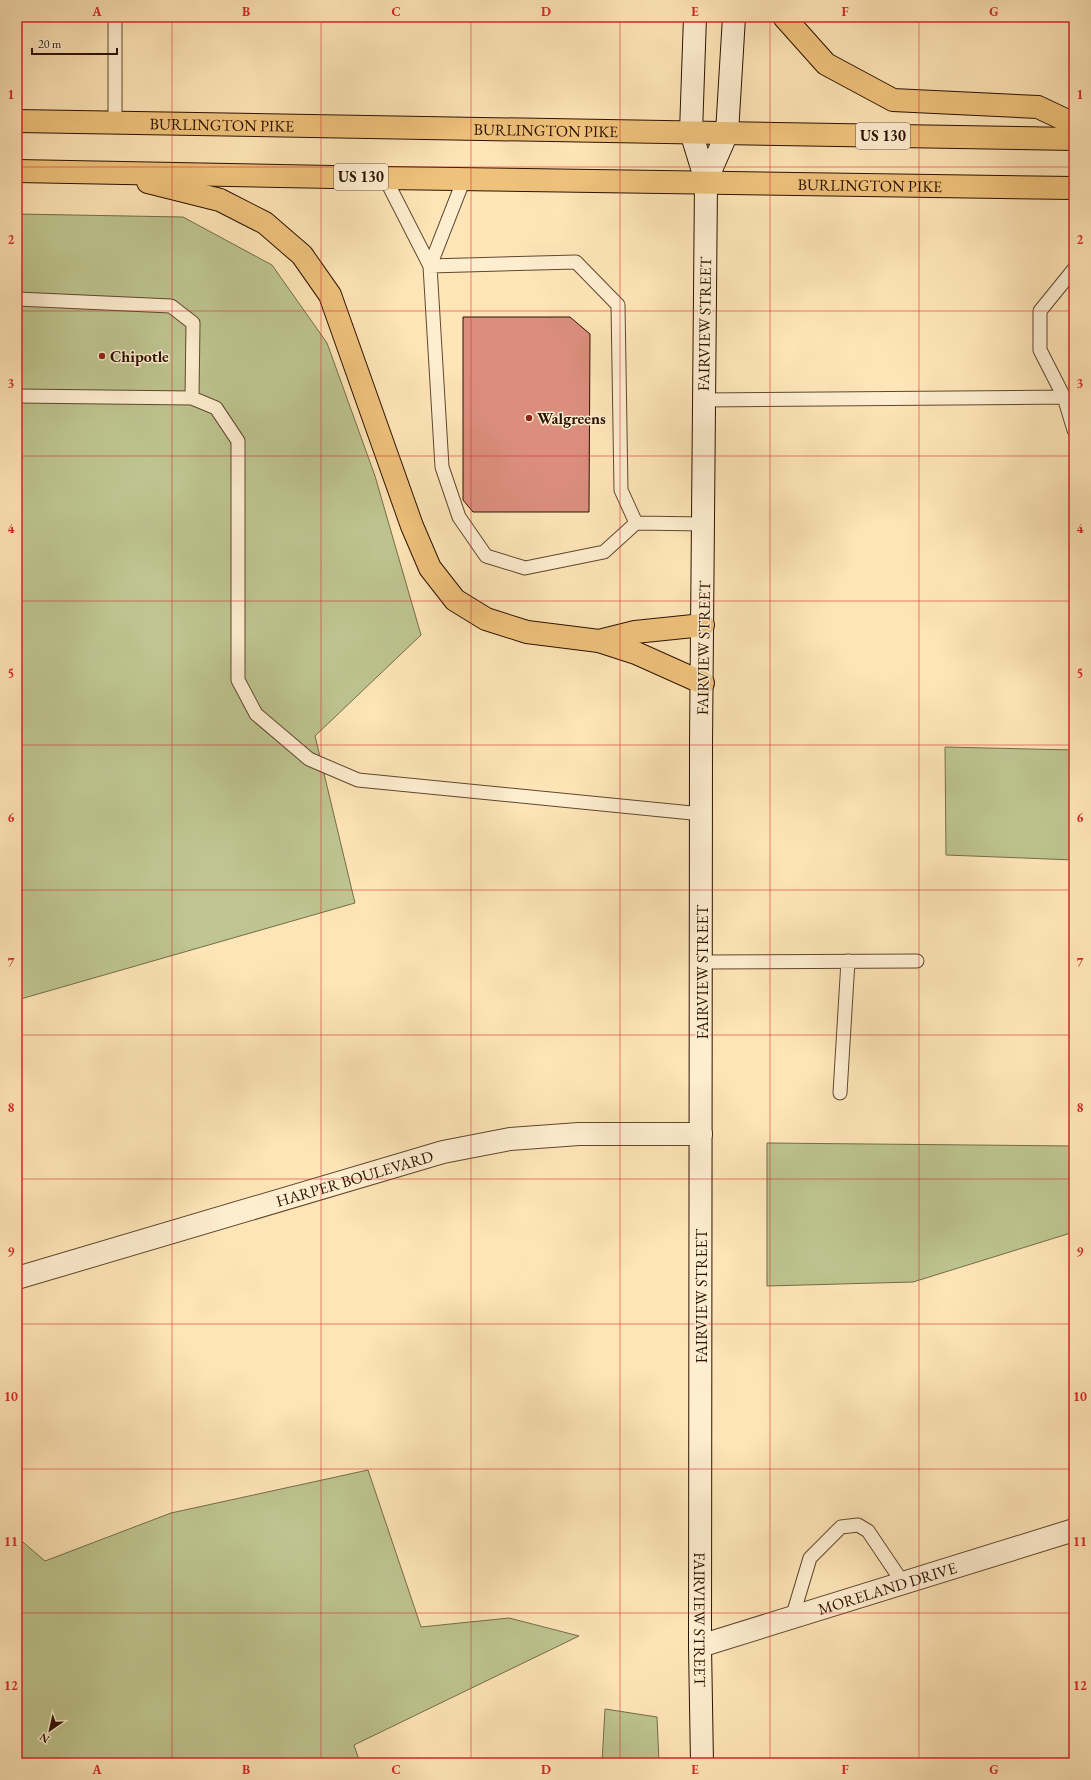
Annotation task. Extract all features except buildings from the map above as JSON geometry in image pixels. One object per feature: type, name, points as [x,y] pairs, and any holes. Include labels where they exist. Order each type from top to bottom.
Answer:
[{"type":"highway","points":[[784,17],[826,64],[893,100],[1038,107],[1074,124]]},
{"type":"highway","name":"BURLINGTON PIKE","points":[[17,121],[1074,139]]},
{"type":"highway","name":"BURLINGTON PIKE","points":[[17,171],[1074,188]]},
{"type":"highway","points":[[112,172],[220,200],[265,223],[302,255],[330,295],[412,526],[430,568],[455,600],[486,619],[527,632],[599,641],[636,653],[703,683]]},
{"type":"highway","points":[[599,641],[635,632],[703,625]]},
{"type":"street","points":[[695,17],[692,132],[706,181]]},
{"type":"street","points":[[706,181],[727,133],[734,17]]},
{"type":"street","name":"FAIRVIEW STREET","points":[[702,1763],[700,1646],[701,1134],[704,524],[703,400],[706,181]]},
{"type":"street","name":"HARPER BOULEVARD","points":[[17,1278],[442,1152],[510,1139],[579,1134],[701,1134]]},
{"type":"street","name":"MORELAND DRIVE","points":[[700,1646],[1074,1530]]},
{"type":"lane","points":[[115,17],[115,122]]},
{"type":"lane","points":[[385,178],[430,266],[442,467],[458,517],[486,556],[525,568],[604,552],[636,523],[704,524]]},
{"type":"lane","points":[[430,266],[464,179]]},
{"type":"lane","points":[[430,266],[576,262],[618,305],[621,490],[636,523]]},
{"type":"lane","points":[[1074,269],[1040,311],[1040,350],[1064,397],[1074,430]]},
{"type":"lane","points":[[17,299],[171,306],[193,324],[192,398]]},
{"type":"lane","points":[[17,396],[192,398],[216,408],[238,442],[238,680],[256,714],[309,759],[358,780],[702,814]]},
{"type":"lane","points":[[703,400],[1064,397]]},
{"type":"lane","points":[[840,1092],[848,961]]},
{"type":"lane","points":[[702,962],[918,961]]},
{"type":"lane","points":[[792,1618],[810,1558],[841,1526],[858,1525],[868,1531],[903,1584]]},
{"type":"green space","points":[[17,214],[183,217],[272,265],[327,343],[375,476],[421,635],[315,736],[355,903],[17,1000]]},
{"type":"green space","points":[[945,747],[1074,750],[1074,860],[946,855]]},
{"type":"green space","points":[[767,1143],[1074,1146],[1074,1232],[913,1282],[767,1286]]},
{"type":"green space","points":[[368,1470],[421,1627],[509,1618],[579,1636],[354,1745],[360,1763],[17,1763],[17,1537],[45,1561],[171,1513]]},
{"type":"green space","points":[[605,1709],[657,1717],[659,1763],[602,1763]]},
{"type":"place","name":"Chipotle","points":[[102,356]]},
{"type":"place","name":"Walgreens","points":[[529,418]]}]
